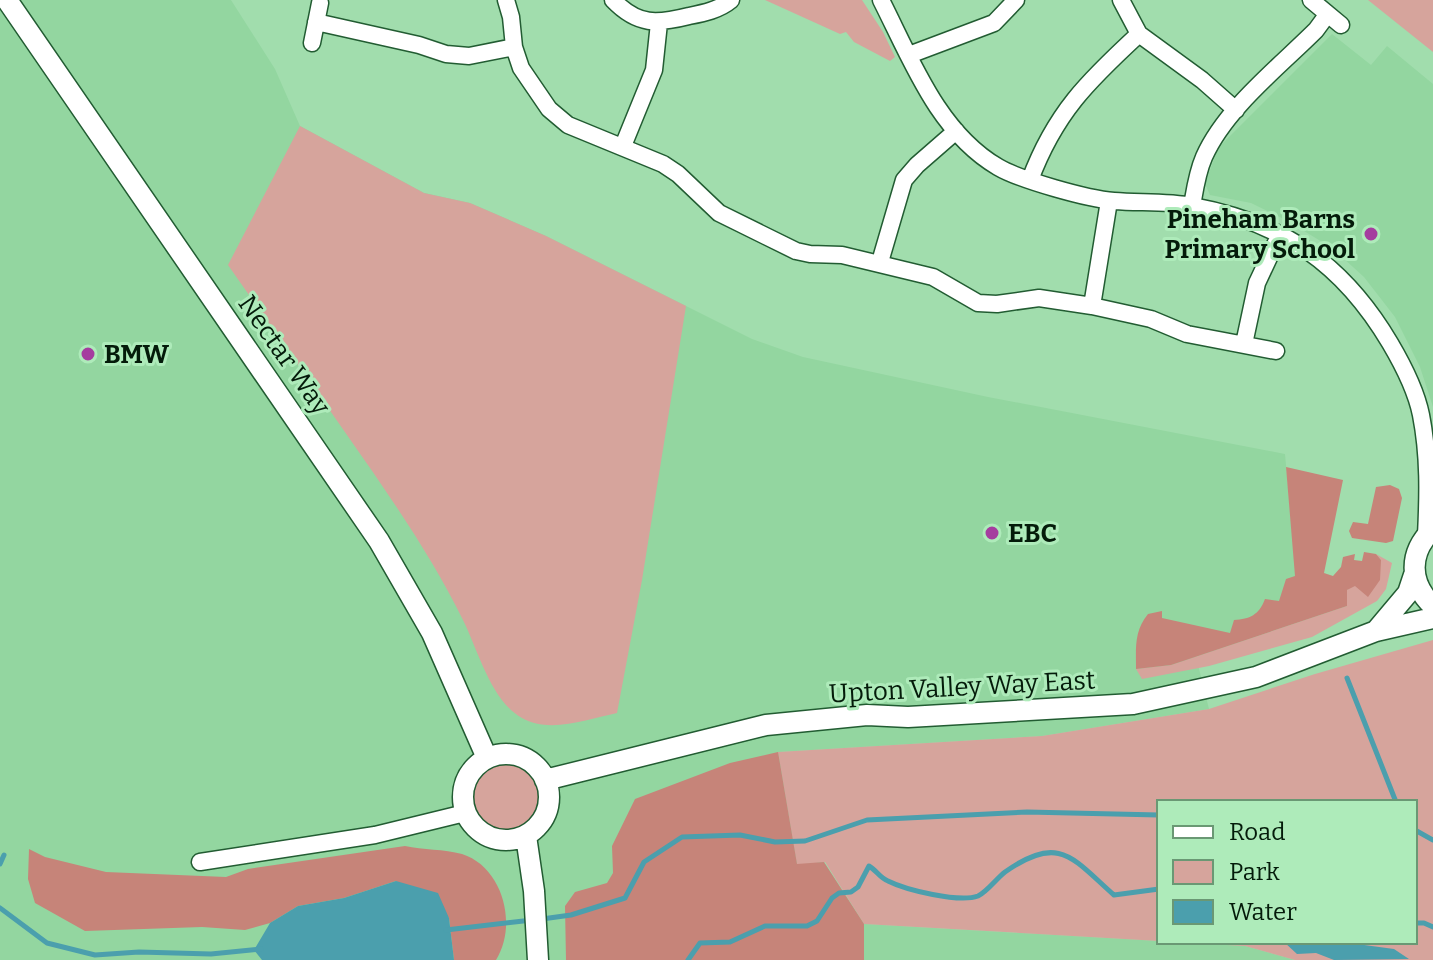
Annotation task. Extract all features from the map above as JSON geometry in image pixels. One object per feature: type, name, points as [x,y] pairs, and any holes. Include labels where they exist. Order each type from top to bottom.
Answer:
[{"type":"street","name":"Nectar Way","points":[[7,0],[379,541],[432,633],[487,758]]},
{"type":"street","points":[[506,0],[514,47],[528,80],[549,109],[568,125],[663,164],[731,221],[796,251],[880,262],[933,277],[978,303],[997,304],[1039,298],[1092,306],[1151,319],[1187,334],[1276,351]]},
{"type":"street","points":[[613,0],[628,14],[659,23],[712,11],[731,0]]},
{"type":"street","points":[[881,0],[944,117],[968,145],[998,167],[1030,180],[1109,201],[1192,206],[1258,224],[1323,261],[1354,289],[1402,363],[1421,412],[1431,472],[1429,533]]},
{"type":"street","points":[[909,55],[994,23],[1016,0]]},
{"type":"street","points":[[1121,0],[1139,34],[1202,80],[1236,110]]},
{"type":"street","points":[[1192,206],[1197,175],[1217,133],[1316,30],[1334,20],[1311,0]]},
{"type":"street","points":[[312,43],[320,3]]},
{"type":"street","points":[[316,22],[446,54],[469,56],[514,47]]},
{"type":"street","points":[[623,146],[654,70],[659,23]]},
{"type":"street","points":[[1030,180],[1043,145],[1070,102],[1139,34]]},
{"type":"street","points":[[880,262],[904,180],[956,131]]},
{"type":"street","points":[[1092,306],[1109,201]]},
{"type":"street","points":[[1244,344],[1257,283],[1280,234]]},
{"type":"street","name":"Upton Valley Way East","points":[[1376,631],[1408,593],[1414,575],[1415,555],[1429,533]]},
{"type":"street","points":[[1414,575],[1423,597],[1433,606]]},
{"type":"street","name":"Upton Valley Way East","points":[[545,780],[766,725],[867,715],[908,717],[1133,704],[1256,677],[1376,631],[1433,618]]},
{"type":"street","points":[[512,754],[524,758],[534,765],[545,780],[549,802],[545,816],[526,836],[512,841],[483,835],[465,813],[462,800],[468,775],[487,758],[512,754]]},
{"type":"street","points":[[200,862],[375,835],[465,813]]},
{"type":"street","points":[[526,836],[534,891],[538,960]]},
{"type":"shaded area","points":[[0,0],[231,0],[275,69],[300,126],[424,193],[470,203],[546,236],[752,339],[803,357],[988,397],[1285,454],[1300,621],[1196,657],[1209,709],[1042,736],[778,752],[824,862],[864,924],[1157,941],[1157,944],[1245,946],[1295,960],[0,960]]},
{"type":"shaded area","name":"Pineham Barns Primary School","points":[[1332,34],[1371,65],[1387,46],[1433,84],[1433,407],[1420,367],[1395,317],[1364,277],[1332,248],[1286,220],[1251,203],[1210,195],[1205,184],[1218,148]]},
{"type":"shaded area","points":[[1286,467],[1343,480],[1324,573],[1333,576],[1341,567],[1343,557],[1355,554],[1354,560],[1362,561],[1364,552],[1376,554],[1381,560],[1380,580],[1368,597],[1355,586],[1347,590],[1347,606],[1171,665],[1136,669],[1138,633],[1148,614],[1162,611],[1162,618],[1230,633],[1234,620],[1253,615],[1265,599],[1279,601],[1286,579],[1295,576]]},
{"type":"shaded area","points":[[1390,485],[1399,489],[1402,498],[1393,541],[1386,543],[1352,538],[1349,531],[1353,522],[1368,524],[1376,487]]},
{"type":"shaded area","points":[[778,752],[797,864],[824,862],[864,924],[864,960],[566,960],[565,906],[575,892],[607,883],[613,873],[612,846],[635,799],[730,763]]},
{"type":"shaded area","points":[[405,846],[462,854],[488,871],[497,884],[506,915],[503,946],[496,960],[454,960],[449,918],[396,881],[344,898],[298,906],[270,923],[245,930],[202,927],[85,931],[35,903],[28,879],[29,849],[45,857],[106,872],[226,877],[248,869]]},
{"type":"green space","points":[[765,0],[862,0],[895,57],[890,61],[854,42],[846,32],[840,34]]},
{"type":"green space","points":[[1368,0],[1433,0],[1433,52]]},
{"type":"green space","points":[[300,126],[424,193],[470,203],[546,236],[686,306],[642,580],[617,713],[569,724],[544,725],[522,718],[502,700],[486,674],[451,596],[423,549],[228,265]]},
{"type":"green space","points":[[1376,554],[1392,563],[1386,589],[1377,601],[1312,637],[1209,666],[1142,679],[1136,669],[1171,665],[1347,606],[1347,590],[1381,560]]},
{"type":"green space","points":[[1433,640],[1433,960],[1295,960],[1245,946],[1208,944],[1417,944],[1417,800],[1157,800],[1157,941],[864,924],[825,862],[797,865],[778,752],[1042,736],[1209,709]]},
{"type":"green space","points":[[505,762],[530,772],[540,797],[530,822],[505,832],[480,822],[470,797],[480,772]]},
{"type":"water","points":[[396,881],[438,893],[449,918],[454,960],[262,960],[254,950],[270,923],[298,906],[344,898]]},
{"type":"water","points":[[1286,944],[1357,944],[1394,949],[1409,959],[1334,960],[1316,953],[1297,954]]},
{"type":"waterway","points":[[1347,678],[1395,800]]},
{"type":"waterway","points":[[542,919],[571,915],[625,898],[644,862],[682,837],[740,835],[775,842],[805,841],[867,820],[1027,812],[1157,815]]},
{"type":"waterway","points":[[1417,831],[1433,840]]},
{"type":"waterway","points":[[688,960],[700,943],[730,942],[765,926],[807,926],[817,921],[832,898],[858,887],[869,866],[885,880],[907,888],[946,897],[969,898],[981,894],[1024,860],[1053,853],[1065,855],[1076,862],[1114,895],[1157,889]]},
{"type":"waterway","points":[[0,864],[4,855]]},
{"type":"waterway","points":[[0,908],[47,943],[95,955],[139,952],[211,954],[261,949]]},
{"type":"waterway","points":[[446,930],[532,920]]},
{"type":"waterway","points":[[1417,923],[1433,927]]},
{"type":"place","name":"Pineham Barns Primary School","points":[[1371,234]]},
{"type":"place","name":"BMW","points":[[88,354]]},
{"type":"place","name":"EBC","points":[[992,533]]}]
